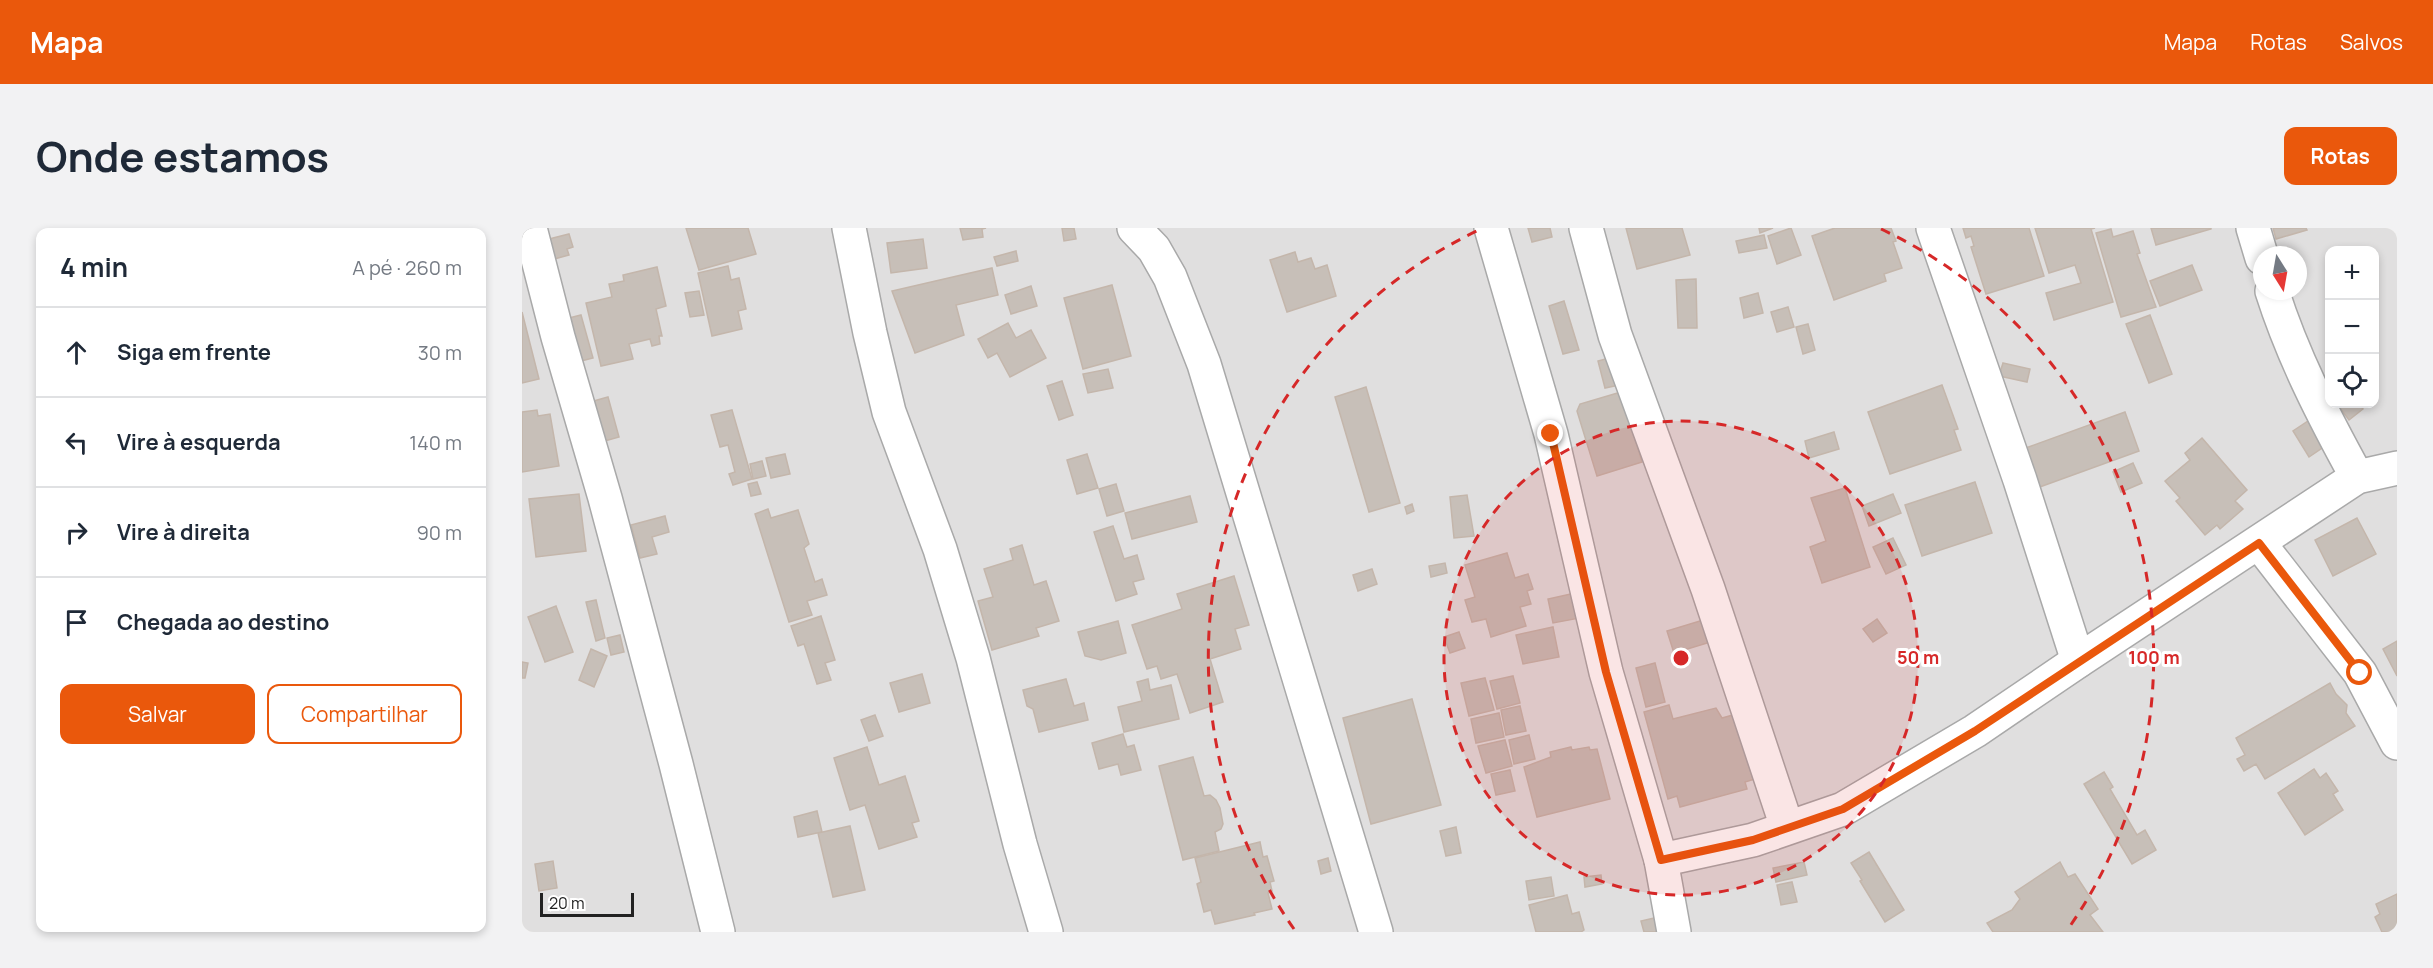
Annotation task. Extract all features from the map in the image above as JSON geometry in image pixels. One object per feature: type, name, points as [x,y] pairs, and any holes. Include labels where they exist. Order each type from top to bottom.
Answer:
[{"type":"street","points":[[530,228],[558,337],[605,498],[718,932]]},
{"type":"street","points":[[849,228],[889,412],[940,549],[973,658],[1020,844],[1046,932]]},
{"type":"street","points":[[1134,228],[1154,249],[1170,277],[1204,364],[1376,932]]},
{"type":"street","points":[[1491,228],[1551,434],[1606,672],[1661,860],[1674,932]]},
{"type":"street","points":[[1586,228],[1615,335],[1708,590],[1786,827]]},
{"type":"street","points":[[1933,228],[2020,480],[2078,661]]},
{"type":"street","points":[[2253,228],[2258,246]]},
{"type":"street","points":[[2275,300],[2298,363],[2357,477]]},
{"type":"street","points":[[1661,860],[1753,840],[1843,809],[1975,731],[2357,477],[2397,468]]},
{"type":"street","points":[[2259,543],[2360,673],[2397,743]]},
{"type":"shaded area","points":[[522,228],[2397,228],[2397,932],[522,932]]},
{"type":"building","points":[[686,228],[748,228],[756,254],[699,270]]},
{"type":"building","points":[[960,228],[986,228],[982,229],[983,237],[963,240]]},
{"type":"building","points":[[1062,228],[1074,228],[1076,239],[1064,241]]},
{"type":"building","points":[[1528,228],[1550,228],[1552,237],[1532,242]]},
{"type":"building","points":[[1626,228],[1682,228],[1690,255],[1637,269]]},
{"type":"building","points":[[1759,228],[1773,228],[1760,233]]},
{"type":"building","points":[[1791,228],[1801,255],[1777,264],[1768,236]]},
{"type":"building","points":[[1835,228],[1891,228],[1902,268],[1884,274],[1886,281],[1834,300],[1812,236]]},
{"type":"building","points":[[1963,228],[2029,228],[2044,276],[1986,294],[1971,247],[1974,246],[1971,236],[1966,238]]},
{"type":"building","points":[[2035,228],[2095,228],[2091,229],[2113,302],[2054,320],[2046,293],[2081,283],[2075,265],[2049,273]]},
{"type":"building","points":[[2151,228],[2211,228],[2211,229],[2156,245]]},
{"type":"building","points":[[2273,228],[2306,228],[2307,230],[2276,239]]},
{"type":"building","points":[[2111,229],[2113,237],[2133,231],[2140,253],[2137,254],[2156,307],[2121,317],[2096,233]]},
{"type":"building","points":[[569,234],[573,247],[567,249],[569,255],[547,261],[541,241]]},
{"type":"building","points":[[1764,235],[1767,248],[1739,253],[1736,241]]},
{"type":"building","points":[[923,239],[927,268],[891,273],[887,243]]},
{"type":"building","points":[[1016,251],[1018,261],[997,266],[994,257]]},
{"type":"building","points":[[1295,252],[1298,262],[1311,258],[1315,269],[1327,265],[1336,296],[1287,312],[1270,260]]},
{"type":"building","points":[[2192,265],[2202,290],[2160,306],[2150,281]]},
{"type":"building","points":[[728,266],[731,280],[739,278],[746,309],[738,311],[742,329],[712,336],[698,273]]},
{"type":"building","points":[[657,267],[666,306],[656,309],[662,336],[659,336],[660,344],[652,346],[650,339],[629,344],[633,359],[601,366],[586,303],[612,297],[609,284],[624,281],[623,275]]},
{"type":"building","points":[[992,268],[998,295],[956,305],[964,335],[915,353],[892,291]]},
{"type":"building","points":[[1696,279],[1697,328],[1678,328],[1676,280]]},
{"type":"building","points":[[1112,285],[1131,356],[1083,369],[1064,298]]},
{"type":"building","points":[[1031,286],[1037,306],[1011,314],[1005,295]]},
{"type":"building","points":[[699,291],[704,315],[690,317],[685,293]]},
{"type":"building","points":[[1758,293],[1763,313],[1744,318],[1740,298]]},
{"type":"building","points":[[1564,301],[1579,350],[1563,354],[1549,306]]},
{"type":"building","points":[[1788,307],[1794,327],[1777,332],[1771,312]]},
{"type":"building","points":[[522,312],[539,379],[522,383]]},
{"type":"building","points":[[581,315],[593,358],[577,362],[565,319]]},
{"type":"building","points":[[2150,315],[2172,374],[2149,383],[2126,324]]},
{"type":"building","points":[[1008,323],[1016,338],[1031,330],[1046,358],[1010,377],[997,353],[988,358],[978,339]]},
{"type":"building","points":[[1808,324],[1815,350],[1803,354],[1796,327]]},
{"type":"building","points":[[1617,356],[1624,384],[1605,388],[1598,361]]},
{"type":"building","points":[[2003,363],[2030,369],[2027,382],[1999,376]]},
{"type":"building","points":[[1108,369],[1113,388],[1088,393],[1083,374]]},
{"type":"building","points":[[1062,381],[1073,415],[1059,420],[1047,386]]},
{"type":"building","points":[[1942,385],[1958,429],[1954,430],[1961,450],[1890,474],[1868,412]]},
{"type":"building","points":[[1366,387],[1400,503],[1369,512],[1335,397]]},
{"type":"building","points":[[1621,392],[1642,462],[1597,476],[1577,411],[1580,404]]},
{"type":"building","points":[[608,397],[619,437],[601,442],[590,402]]},
{"type":"building","points":[[2340,408],[2362,408],[2363,409],[2349,420]]},
{"type":"building","points":[[537,410],[538,416],[550,414],[559,466],[522,472],[522,412]]},
{"type":"building","points":[[732,410],[752,479],[733,485],[729,474],[735,472],[728,445],[720,447],[711,415]]},
{"type":"building","points":[[2125,412],[2139,451],[2037,488],[2023,449]]},
{"type":"building","points":[[2311,419],[2328,444],[2309,457],[2293,431]]},
{"type":"building","points":[[1834,432],[1839,449],[1809,458],[1805,441]]},
{"type":"building","points":[[2202,438],[2247,490],[2235,501],[2243,509],[2220,529],[2217,525],[2205,535],[2176,501],[2180,498],[2165,481],[2190,460],[2185,453]]},
{"type":"building","points":[[785,454],[790,474],[771,478],[766,458]]},
{"type":"building","points":[[1087,454],[1098,488],[1077,494],[1067,460]]},
{"type":"building","points":[[762,461],[766,476],[753,479],[750,464]]},
{"type":"building","points":[[2133,463],[2142,483],[2121,492],[2113,472]]},
{"type":"building","points":[[757,482],[761,494],[751,496],[748,484]]},
{"type":"building","points":[[1975,482],[1992,533],[1922,556],[1905,505]]},
{"type":"building","points":[[1116,484],[1124,511],[1107,516],[1099,489]]},
{"type":"building","points":[[1845,488],[1870,567],[1822,583],[1810,547],[1826,541],[1811,498]]},
{"type":"building","points":[[579,494],[586,551],[536,557],[529,499]]},
{"type":"building","points":[[1893,494],[1901,513],[1869,526],[1862,506]]},
{"type":"building","points":[[1467,495],[1474,536],[1454,538],[1450,497]]},
{"type":"building","points":[[1190,496],[1197,522],[1132,539],[1125,513]]},
{"type":"building","points":[[1412,504],[1414,511],[1407,514],[1405,507]]},
{"type":"building","points":[[768,509],[771,518],[798,510],[809,544],[804,548],[815,582],[822,579],[827,595],[807,601],[812,615],[789,622],[755,514]]},
{"type":"building","points":[[665,516],[669,532],[652,537],[657,554],[640,558],[631,525]]},
{"type":"building","points":[[2357,518],[2376,554],[2333,576],[2315,540]]},
{"type":"building","points":[[1113,526],[1124,559],[1137,555],[1144,579],[1133,582],[1137,594],[1116,601],[1094,532]]},
{"type":"building","points":[[1893,538],[1906,565],[1886,574],[1873,547]]},
{"type":"building","points":[[1022,545],[1034,585],[1046,581],[1059,621],[1036,628],[1039,636],[992,650],[978,601],[993,597],[984,569],[1013,560],[1010,549]]},
{"type":"building","points":[[1507,553],[1515,578],[1528,574],[1533,589],[1527,591],[1531,604],[1520,607],[1526,626],[1491,637],[1486,619],[1472,622],[1465,600],[1475,597],[1465,565]]},
{"type":"building","points":[[1445,563],[1447,573],[1431,577],[1429,566]]},
{"type":"building","points":[[1372,569],[1377,584],[1358,591],[1353,575]]},
{"type":"building","points":[[1234,576],[1249,625],[1235,629],[1241,649],[1210,659],[1223,702],[1190,713],[1177,674],[1161,679],[1157,666],[1147,669],[1132,625],[1182,609],[1177,594]]},
{"type":"building","points":[[1580,592],[1585,617],[1553,623],[1548,599]]},
{"type":"building","points":[[596,600],[605,638],[596,641],[586,602]]},
{"type":"building","points":[[556,606],[573,652],[545,662],[528,617]]},
{"type":"building","points":[[821,616],[835,660],[825,663],[831,680],[817,684],[804,644],[798,646],[791,626]]},
{"type":"building","points":[[1710,618],[1717,640],[1674,653],[1667,631]]},
{"type":"building","points":[[1877,619],[1887,633],[1873,642],[1863,629]]},
{"type":"building","points":[[1118,621],[1126,653],[1101,660],[1085,656],[1078,632]]},
{"type":"building","points":[[1553,627],[1559,657],[1523,664],[1516,635]]},
{"type":"building","points":[[1459,632],[1465,648],[1450,653],[1444,637]]},
{"type":"building","points":[[620,635],[624,652],[611,655],[607,638]]},
{"type":"building","points":[[2397,641],[2397,676],[2383,649]]},
{"type":"building","points":[[591,649],[607,656],[594,687],[579,680]]},
{"type":"building","points":[[522,662],[528,663],[525,678],[522,678]]},
{"type":"building","points":[[1655,663],[1665,702],[1646,707],[1636,668]]},
{"type":"building","points":[[922,674],[930,703],[899,712],[890,683]]},
{"type":"building","points":[[1513,676],[1520,703],[1497,709],[1490,681]]},
{"type":"building","points":[[1485,678],[1494,710],[1469,716],[1461,683]]},
{"type":"building","points":[[1066,679],[1074,706],[1084,703],[1088,720],[1039,732],[1033,709],[1027,706],[1023,690]]},
{"type":"building","points":[[1148,679],[1150,690],[1171,685],[1179,719],[1124,732],[1118,707],[1142,701],[1137,682]]},
{"type":"building","points":[[2330,683],[2336,694],[2347,705],[2346,713],[2355,726],[2265,779],[2256,764],[2244,771],[2237,759],[2245,755],[2236,738]]},
{"type":"building","points":[[1412,699],[1441,805],[1371,824],[1343,718]]},
{"type":"building","points":[[1669,705],[1673,719],[1716,708],[1722,718],[1740,713],[1758,778],[1745,782],[1747,789],[1680,807],[1677,796],[1668,799],[1644,712]]},
{"type":"building","points":[[1520,706],[1526,731],[1506,735],[1501,710]]},
{"type":"building","points":[[1499,713],[1504,737],[1476,743],[1471,719]]},
{"type":"building","points":[[875,715],[883,736],[869,741],[861,720]]},
{"type":"building","points":[[1123,734],[1127,747],[1134,745],[1141,770],[1121,775],[1118,764],[1099,769],[1092,743]]},
{"type":"building","points":[[1529,735],[1535,759],[1514,764],[1509,740]]},
{"type":"building","points":[[1505,740],[1512,766],[1486,773],[1478,746]]},
{"type":"building","points":[[867,747],[879,785],[905,776],[919,821],[912,823],[917,837],[879,849],[865,805],[850,810],[834,758]]},
{"type":"building","points":[[1571,747],[1572,750],[1589,747],[1590,750],[1597,749],[1610,799],[1537,817],[1524,767],[1551,757],[1550,752]]},
{"type":"building","points":[[1193,757],[1204,796],[1210,795],[1216,800],[1223,824],[1221,829],[1215,832],[1219,851],[1183,860],[1159,766]]},
{"type":"building","points":[[2314,769],[2320,778],[2326,773],[2338,791],[2333,794],[2343,810],[2305,835],[2278,793]]},
{"type":"building","points":[[1510,770],[1515,791],[1496,795],[1491,774]]},
{"type":"building","points":[[2104,772],[2113,787],[2110,789],[2137,835],[2145,830],[2156,850],[2132,864],[2084,784]]},
{"type":"building","points":[[817,811],[822,832],[798,837],[794,817]]},
{"type":"building","points":[[850,826],[865,890],[833,897],[818,833]]},
{"type":"building","points":[[1456,827],[1461,853],[1446,856],[1440,831]]},
{"type":"building","points":[[1260,842],[1263,857],[1267,856],[1274,881],[1270,882],[1272,891],[1268,893],[1272,909],[1215,924],[1211,910],[1204,912],[1197,884],[1201,882],[1195,858]]},
{"type":"building","points":[[1869,852],[1904,910],[1885,922],[1851,863]]},
{"type":"building","points":[[1328,858],[1331,871],[1321,874],[1318,861]]},
{"type":"building","points":[[553,861],[557,888],[539,891],[535,864]]},
{"type":"building","points":[[1804,862],[1807,875],[1776,882],[1773,868]]},
{"type":"building","points":[[2060,862],[2068,877],[2075,874],[2098,909],[2090,915],[2103,932],[1993,932],[1987,923],[2012,910],[2020,899],[2015,892]]},
{"type":"building","points":[[1601,875],[1602,884],[1585,887],[1584,877]]},
{"type":"building","points":[[1551,877],[1554,896],[1529,900],[1526,881]]},
{"type":"building","points":[[1792,882],[1797,902],[1781,905],[1777,885]]},
{"type":"building","points":[[2397,894],[2397,932],[2382,932],[2375,917],[2380,914],[2376,904]]},
{"type":"building","points":[[1567,895],[1572,914],[1579,912],[1584,930],[1581,932],[1536,932],[1529,905]]},
{"type":"building","points":[[1663,916],[1667,932],[1644,932],[1641,921]]},
{"type":"route","points":[[1551,434],[1606,672],[1661,860],[1753,840],[1843,809],[1975,731],[2259,543],[2360,673]]}]
